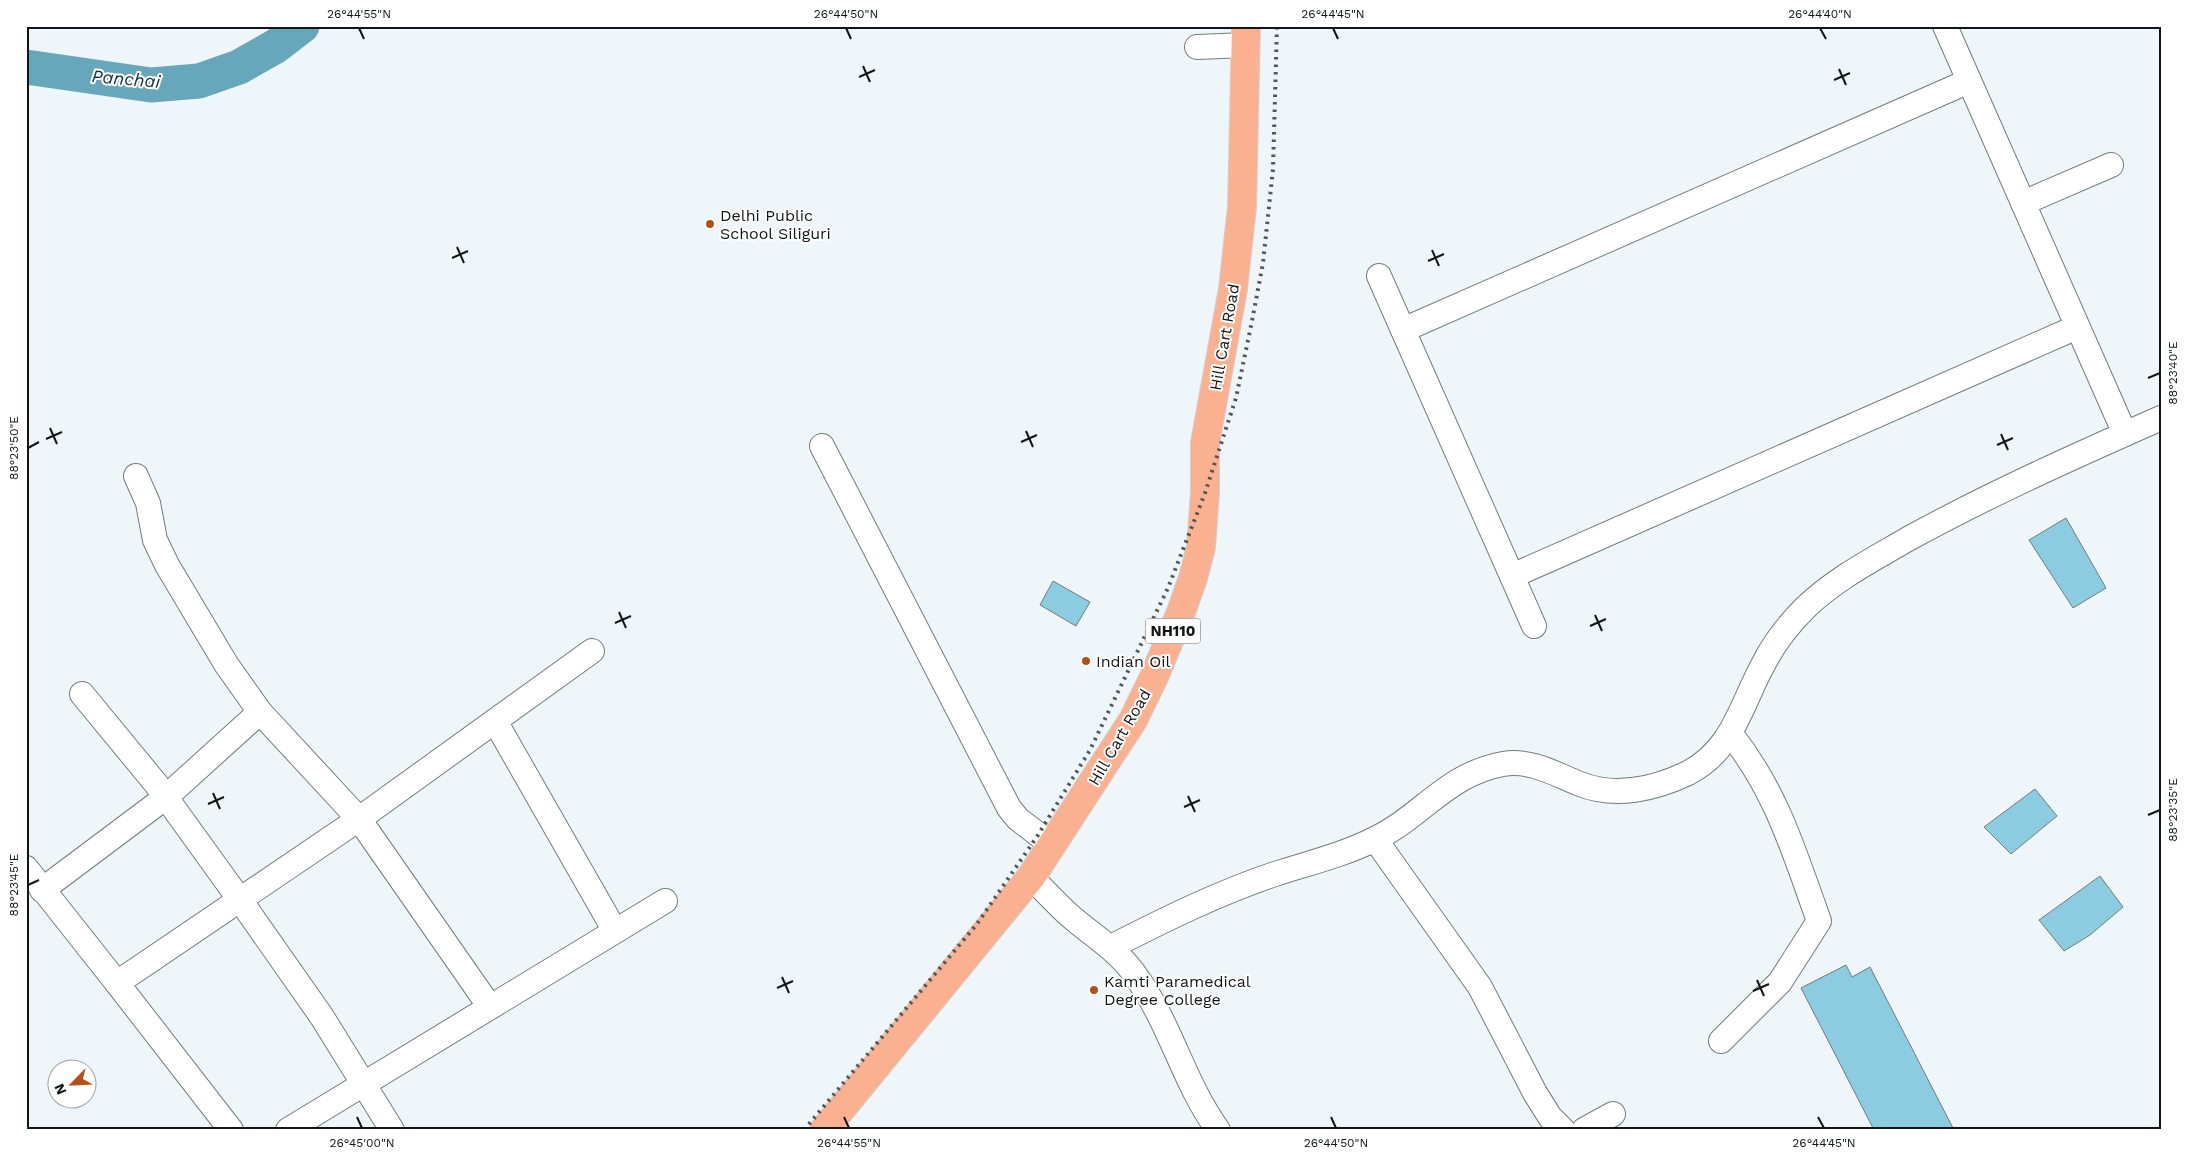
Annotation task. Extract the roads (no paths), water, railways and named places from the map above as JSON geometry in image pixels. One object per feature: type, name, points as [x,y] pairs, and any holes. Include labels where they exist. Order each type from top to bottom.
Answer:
[{"type":"highway","name":"Hill Cart Road","points":[[824,1130],[1031,877],[1133,720],[1154,677],[1193,578],[1200,547],[1205,493],[1205,443],[1233,289],[1242,207],[1246,36]]},
{"type":"street","points":[[1945,26],[2124,434]]},
{"type":"street","points":[[1197,48],[1246,36]]},
{"type":"street","points":[[1403,330],[1969,81]]},
{"type":"street","points":[[2023,203],[2111,165]]},
{"type":"street","points":[[1380,276],[1534,626]]},
{"type":"street","points":[[1512,576],[2077,327]]},
{"type":"street","points":[[1111,948],[1222,894],[1276,874],[1328,859],[1375,839],[1460,779],[1481,770],[1505,763],[1527,763],[1584,786],[1609,791],[1633,790],[1658,785],[1689,772],[1710,758],[1730,733],[1765,660],[1782,635],[1804,610],[1831,585],[1862,565],[1944,519],[2061,462],[2161,418]]},
{"type":"street","points":[[822,446],[1009,808],[1018,819],[1052,845]]},
{"type":"street","points":[[136,476],[148,503],[155,540],[167,565],[226,664],[260,712],[359,819],[490,1007]]},
{"type":"street","points":[[117,983],[359,819],[592,651]]},
{"type":"street","points":[[82,694],[166,797],[240,900],[322,1017],[392,1130]]},
{"type":"street","points":[[42,890],[166,797],[260,712]]},
{"type":"street","points":[[495,721],[615,931]]},
{"type":"street","points":[[1721,1042],[1780,982],[1819,921],[1779,811],[1750,758],[1730,733]]},
{"type":"street","points":[[1375,839],[1480,987],[1535,1093],[1550,1117],[1563,1130]]},
{"type":"street","points":[[26,868],[231,1130]]},
{"type":"street","points":[[1031,877],[1070,916],[1119,954],[1138,979],[1161,1018],[1205,1112],[1218,1130]]},
{"type":"street","points":[[288,1130],[665,901]]},
{"type":"street","points":[[1584,1130],[1613,1114]]},
{"type":"waterway","name":"Panchai","points":[[26,67],[151,85],[199,81],[239,67],[276,46],[302,26]]},
{"type":"railway","points":[[804,1130],[977,924],[1038,835],[1090,750],[1168,588],[1205,493],[1236,398],[1252,321],[1263,263],[1273,169],[1277,26]]},
{"type":"place","name":"Delhi Public School Siliguri","points":[[710,224]]},
{"type":"place","name":"Indian Oil","points":[[1086,661]]},
{"type":"place","name":"Kamti Paramedical Degree College","points":[[1094,990]]}]
